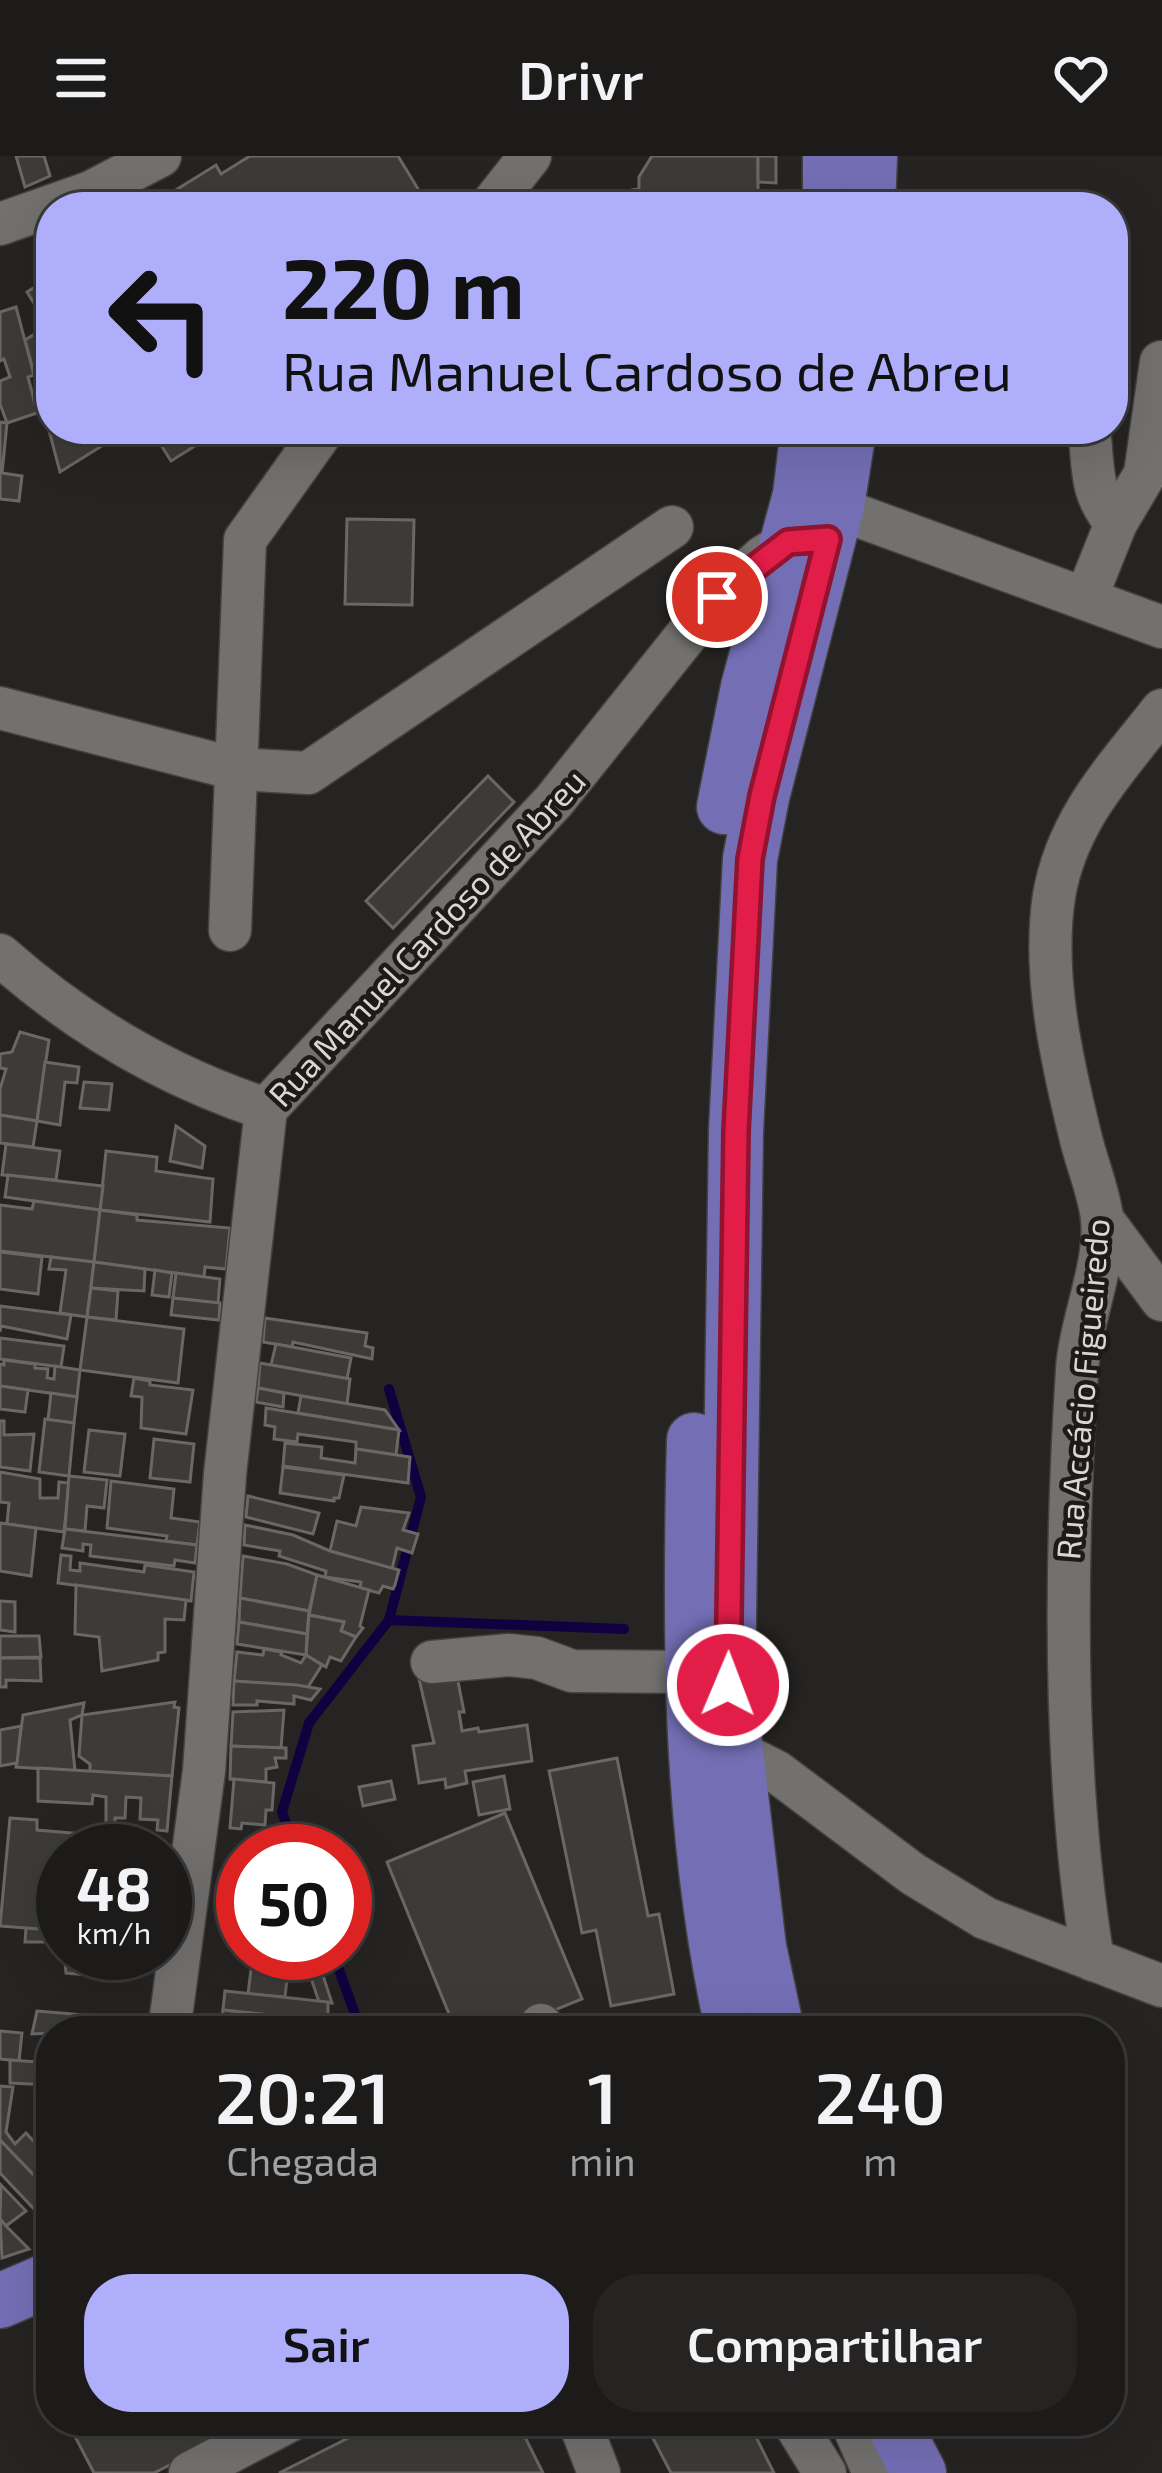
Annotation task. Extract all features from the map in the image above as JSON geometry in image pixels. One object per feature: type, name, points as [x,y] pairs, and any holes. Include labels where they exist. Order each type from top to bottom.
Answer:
[{"type":"main road","points":[[830,156],[830,192]]},
{"type":"main road","points":[[869,192],[870,156]]},
{"type":"main road","points":[[714,1747],[728,1685],[733,1258],[750,859],[813,520],[809,444]]},
{"type":"main road","points":[[758,2016],[759,1947],[714,1747],[691,1672],[710,915],[740,727],[843,444]]},
{"type":"main road","points":[[0,2302],[36,2286]]},
{"type":"main road","points":[[900,2436],[919,2473]]},
{"type":"main road","points":[[938,2436],[956,2473]]},
{"type":"street","points":[[91,192],[160,156]]},
{"type":"street","points":[[502,192],[530,156]]},
{"type":"street","points":[[0,224],[36,211]]},
{"type":"street","points":[[1086,598],[1116,523],[1153,476],[1161,362]]},
{"type":"street","points":[[230,930],[245,540],[313,444]]},
{"type":"street","points":[[1090,444],[1099,504],[1116,523]]},
{"type":"street","points":[[813,520],[1086,598],[1162,627]]},
{"type":"street","name":"Rua Manuel Cardoso de Abreu","points":[[171,2016],[204,1771],[225,1474],[266,1109],[554,801],[717,597],[813,520]]},
{"type":"street","points":[[0,708],[236,769],[308,772],[672,527]]},
{"type":"street","name":"Rua Accácio Figueiredo","points":[[1094,1960],[1079,1840],[1067,1582],[1077,1366],[1102,1219],[1069,1088],[1051,952],[1055,894],[1072,836],[1094,793],[1162,710]]},
{"type":"street","points":[[0,955],[103,1036],[209,1090],[266,1109]]},
{"type":"street","points":[[1102,1219],[1162,1300]]},
{"type":"street","points":[[432,1662],[509,1655],[537,1658],[572,1671],[691,1672]]},
{"type":"street","points":[[714,1747],[810,1794],[913,1874],[986,1918],[1162,1987]]},
{"type":"street","points":[[190,2473],[261,2436]]},
{"type":"street","points":[[585,2436],[599,2473]]},
{"type":"street","points":[[802,2436],[825,2473]]},
{"type":"street","points":[[858,2436],[874,2473]]},
{"type":"building","points":[[16,156],[44,156],[50,176],[25,187]]},
{"type":"building","points":[[250,156],[398,156],[420,192],[173,192],[216,165],[221,174]]},
{"type":"building","points":[[652,156],[758,156],[758,192],[631,192],[639,189],[639,177]]},
{"type":"building","points":[[758,156],[776,156],[776,183],[758,182]]},
{"type":"building","points":[[36,286],[36,307],[27,292]]},
{"type":"building","points":[[16,307],[34,375],[28,377],[36,404],[36,413],[7,423],[0,404],[0,381],[10,377],[4,359],[0,361],[0,312]]},
{"type":"building","points":[[36,333],[36,381],[25,340]]},
{"type":"building","points":[[0,422],[7,423],[2,473],[22,476],[19,501],[0,499]]},
{"type":"building","points":[[53,444],[105,444],[60,472]]},
{"type":"building","points":[[160,444],[198,444],[171,461]]},
{"type":"building","points":[[347,519],[414,520],[412,605],[345,604]]},
{"type":"building","points":[[488,776],[514,802],[393,928],[366,901]]},
{"type":"building","points":[[20,1032],[49,1040],[37,1121],[0,1115],[6,1069],[0,1068],[0,1054],[12,1052]]},
{"type":"building","points":[[45,1062],[79,1067],[77,1083],[65,1082],[60,1125],[37,1121]]},
{"type":"building","points":[[84,1082],[112,1084],[109,1110],[80,1108]]},
{"type":"building","points":[[0,1115],[37,1121],[33,1147],[0,1143]]},
{"type":"building","points":[[176,1126],[205,1146],[202,1168],[170,1161]]},
{"type":"building","points":[[6,1144],[60,1151],[56,1180],[2,1175]]},
{"type":"building","points":[[106,1151],[157,1157],[156,1171],[213,1179],[210,1222],[100,1210]]},
{"type":"building","points":[[8,1175],[103,1186],[100,1210],[5,1197]]},
{"type":"building","points":[[34,1201],[100,1210],[94,1262],[0,1251],[0,1205],[32,1209]]},
{"type":"building","points":[[100,1210],[137,1215],[137,1220],[230,1228],[226,1269],[205,1267],[204,1277],[94,1262]]},
{"type":"building","points":[[0,1252],[42,1257],[38,1294],[0,1289]]},
{"type":"building","points":[[51,1257],[94,1262],[87,1317],[60,1313],[66,1270],[49,1269]]},
{"type":"building","points":[[94,1262],[145,1269],[144,1291],[91,1288]]},
{"type":"building","points":[[155,1270],[172,1273],[169,1297],[152,1295]]},
{"type":"building","points":[[176,1273],[220,1279],[218,1303],[173,1298]]},
{"type":"building","points":[[91,1288],[118,1291],[116,1320],[87,1317]]},
{"type":"building","points":[[173,1298],[220,1303],[219,1320],[171,1315]]},
{"type":"building","points":[[0,1306],[71,1315],[67,1339],[1,1326],[0,1332]]},
{"type":"building","points":[[87,1317],[184,1329],[178,1383],[80,1370]]},
{"type":"building","points":[[265,1318],[367,1333],[365,1346],[373,1348],[372,1359],[293,1342],[292,1347],[263,1342]]},
{"type":"building","points":[[0,1338],[64,1346],[61,1367],[0,1359]]},
{"type":"building","points":[[276,1344],[351,1358],[347,1379],[271,1365]]},
{"type":"building","points":[[4,1360],[35,1364],[35,1368],[48,1369],[47,1378],[54,1379],[55,1366],[80,1370],[77,1397],[0,1386]]},
{"type":"building","points":[[260,1363],[350,1379],[347,1404],[258,1388]]},
{"type":"building","points":[[134,1378],[150,1381],[150,1385],[193,1390],[186,1434],[141,1428],[142,1397],[131,1396]]},
{"type":"building","points":[[0,1386],[28,1390],[25,1412],[0,1409]]},
{"type":"building","points":[[258,1388],[284,1393],[283,1407],[256,1402]]},
{"type":"building","points":[[51,1393],[77,1397],[74,1423],[48,1420]]},
{"type":"building","points":[[301,1396],[385,1410],[399,1430],[298,1413]]},
{"type":"building","points":[[266,1408],[399,1430],[396,1455],[356,1449],[356,1442],[298,1434],[297,1442],[274,1439],[275,1427],[265,1425]]},
{"type":"building","points":[[45,1419],[74,1423],[69,1476],[39,1472]]},
{"type":"building","points":[[0,1421],[4,1421],[4,1435],[34,1434],[30,1471],[0,1467]]},
{"type":"building","points":[[89,1430],[125,1434],[120,1476],[84,1472]]},
{"type":"building","points":[[154,1439],[194,1444],[190,1482],[150,1478]]},
{"type":"building","points":[[285,1443],[322,1447],[321,1458],[355,1463],[356,1449],[410,1457],[408,1483],[283,1466]]},
{"type":"building","points":[[283,1467],[344,1475],[339,1498],[280,1493]]},
{"type":"building","points":[[0,1472],[40,1479],[40,1498],[58,1498],[59,1482],[69,1483],[64,1532],[7,1524],[9,1503],[0,1502]]},
{"type":"building","points":[[69,1476],[107,1480],[104,1508],[87,1506],[85,1531],[65,1529]]},
{"type":"building","points":[[111,1481],[174,1489],[171,1518],[200,1522],[197,1545],[107,1528]]},
{"type":"building","points":[[248,1496],[319,1513],[313,1534],[246,1517]]},
{"type":"building","points":[[361,1507],[409,1513],[403,1530],[418,1534],[412,1553],[397,1548],[392,1569],[330,1551],[337,1521],[356,1526]]},
{"type":"building","points":[[0,1523],[36,1528],[31,1576],[0,1571]]},
{"type":"building","points":[[245,1525],[293,1535],[399,1570],[395,1585],[393,1589],[383,1586],[379,1593],[360,1588],[361,1582],[325,1577],[326,1571],[279,1556],[280,1551],[244,1545]]},
{"type":"building","points":[[65,1529],[197,1545],[195,1563],[175,1560],[174,1566],[90,1556],[91,1545],[83,1544],[83,1551],[62,1548]]},
{"type":"building","points":[[61,1555],[71,1556],[70,1570],[80,1571],[80,1563],[144,1572],[145,1565],[194,1572],[191,1601],[58,1583]]},
{"type":"building","points":[[243,1556],[317,1575],[309,1611],[240,1598]]},
{"type":"building","points":[[317,1575],[369,1590],[363,1628],[356,1637],[341,1631],[344,1622],[309,1615]]},
{"type":"building","points":[[76,1585],[186,1600],[184,1620],[165,1619],[165,1652],[158,1653],[158,1660],[102,1671],[99,1637],[75,1634]]},
{"type":"building","points":[[240,1598],[309,1611],[307,1634],[239,1622]]},
{"type":"building","points":[[0,1601],[15,1602],[15,1632],[0,1630]]},
{"type":"building","points":[[309,1615],[344,1622],[341,1631],[356,1637],[341,1661],[330,1657],[326,1667],[306,1655]]},
{"type":"building","points":[[239,1622],[307,1634],[306,1655],[237,1644]]},
{"type":"building","points":[[0,1636],[39,1636],[41,1657],[0,1658]]},
{"type":"building","points":[[264,1649],[301,1663],[306,1655],[322,1665],[308,1687],[234,1681],[237,1652],[263,1655]]},
{"type":"building","points":[[0,1658],[40,1658],[41,1681],[6,1680],[6,1687],[0,1687]]},
{"type":"building","points":[[456,1671],[464,1712],[459,1712],[462,1731],[527,1725],[532,1761],[465,1771],[467,1783],[446,1788],[445,1779],[419,1783],[413,1746],[434,1743],[419,1679]]},
{"type":"building","points":[[234,1681],[320,1689],[311,1700],[294,1696],[294,1704],[257,1701],[257,1705],[233,1705]]},
{"type":"building","points":[[175,1702],[174,1707],[179,1708],[172,1776],[90,1772],[90,1764],[79,1756],[82,1715]]},
{"type":"building","points":[[84,1703],[82,1715],[70,1720],[75,1771],[16,1767],[23,1715]]},
{"type":"building","points":[[284,1710],[281,1748],[231,1746],[233,1712]]},
{"type":"building","points":[[21,1726],[17,1763],[0,1766],[0,1730]]},
{"type":"building","points":[[231,1746],[286,1748],[286,1758],[275,1758],[277,1767],[266,1769],[266,1782],[230,1779]]},
{"type":"building","points":[[617,1758],[648,1916],[659,1914],[674,1994],[611,2006],[596,1930],[582,1933],[549,1771]]},
{"type":"building","points":[[38,1768],[172,1776],[168,1824],[140,1819],[141,1798],[126,1797],[125,1818],[115,1818],[115,1824],[106,1824],[106,1797],[93,1795],[92,1804],[38,1801]]},
{"type":"building","points":[[504,1776],[510,1809],[479,1815],[473,1782]]},
{"type":"building","points":[[234,1779],[274,1783],[272,1810],[266,1810],[265,1824],[230,1824]]},
{"type":"building","points":[[391,1781],[395,1799],[363,1806],[359,1787]]},
{"type":"building","points":[[505,1813],[582,1999],[540,2016],[450,2016],[387,1862]]},
{"type":"building","points":[[10,1818],[37,1820],[36,1929],[0,1926]]},
{"type":"building","points":[[26,1928],[36,1929],[36,1942],[25,1942]]},
{"type":"building","points":[[250,1980],[287,1980],[285,1997],[248,1994]]},
{"type":"building","points":[[312,1980],[325,1980],[332,2003],[319,2002]]},
{"type":"building","points":[[225,1991],[328,2002],[328,2016],[223,2010]]},
{"type":"building","points":[[223,2010],[277,2016],[222,2016]]},
{"type":"building","points":[[37,2011],[97,2016],[36,2016],[36,2034],[32,2034]]},
{"type":"building","points":[[0,2031],[22,2033],[19,2061],[0,2059]]},
{"type":"building","points":[[10,2060],[36,2062],[36,2084],[10,2083]]},
{"type":"building","points":[[0,2086],[13,2087],[6,2132],[15,2144],[26,2133],[36,2144],[36,2177],[0,2140]]},
{"type":"building","points":[[0,2140],[36,2177],[36,2211],[0,2173]]},
{"type":"building","points":[[1,2185],[26,2211],[6,2226],[0,2219]]},
{"type":"building","points":[[0,2219],[6,2226],[29,2249],[2,2258]]},
{"type":"building","points":[[75,2436],[226,2436],[154,2473],[94,2473]]},
{"type":"building","points":[[352,2436],[524,2436],[543,2473],[279,2473]]},
{"type":"building","points":[[652,2436],[756,2436],[774,2473],[671,2473]]},
{"type":"waterway","points":[[389,1389],[421,1497],[389,1620]]},
{"type":"waterway","points":[[286,1824],[282,1812],[309,1723],[389,1620],[624,1629]]},
{"type":"waterway","points":[[343,1980],[356,2016]]},
{"type":"route","points":[[717,597],[788,542],[828,539],[750,859],[736,1131],[728,1685]]}]
